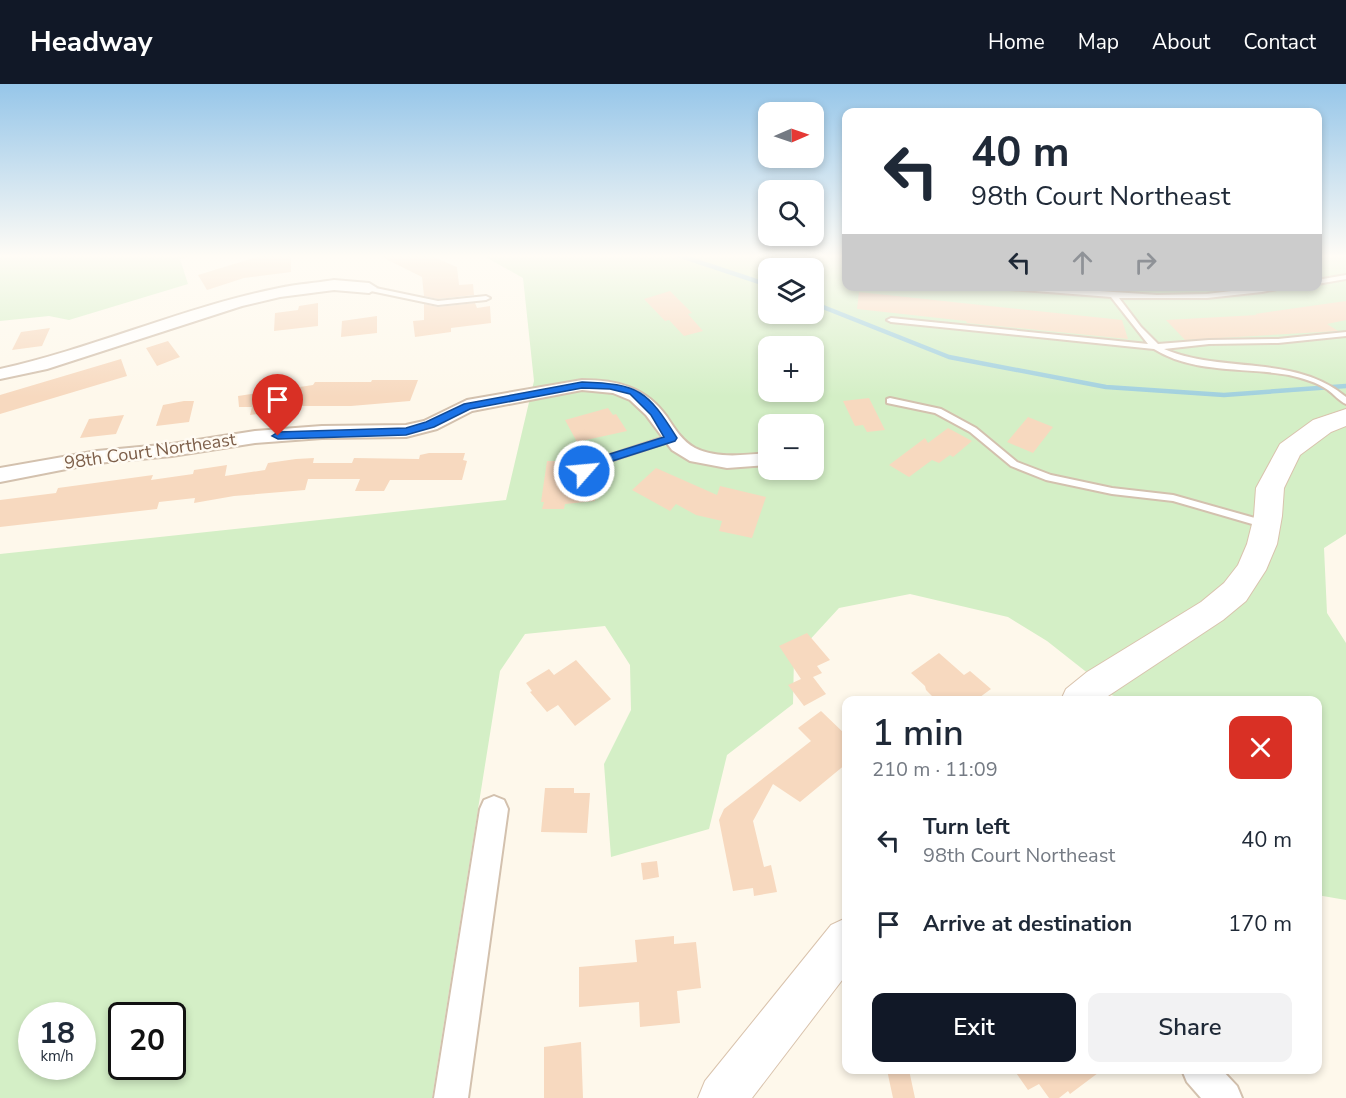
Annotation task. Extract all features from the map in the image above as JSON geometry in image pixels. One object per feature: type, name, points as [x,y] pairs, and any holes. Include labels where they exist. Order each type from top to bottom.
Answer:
[{"type":"main road","points":[[1083,696],[1099,682],[1212,611],[1235,592],[1251,570],[1262,544],[1270,488],[1288,450],[1322,426],[1342,405]]},
{"type":"main road","points":[[722,1098],[842,945]]},
{"type":"street","points":[[0,374],[41,365],[241,302]]},
{"type":"street","name":"98th Court Northeast","points":[[0,475],[97,457],[172,450],[255,437],[322,432],[406,431],[430,425],[467,406],[582,385],[604,385],[634,392],[655,412],[671,438],[684,451],[700,458],[736,461],[758,460]]},
{"type":"street","points":[[451,1098],[494,809]]},
{"type":"street","points":[[1203,1074],[1225,1098]]},
{"type":"lane","points":[[1119,302],[1156,347],[1193,363],[1231,369],[1281,371],[1309,378],[1342,405]]},
{"type":"lane","points":[[891,320],[1156,347],[1209,342],[1278,341],[1346,334]]},
{"type":"lane","points":[[1342,405],[1346,385]]},
{"type":"lane","points":[[890,401],[938,411],[973,430],[1014,464],[1048,478],[1112,491],[1173,498],[1266,524]]},
{"type":"lane","points":[[1342,405],[1346,401]]},
{"type":"lane","points":[[584,471],[598,462],[671,438]]},
{"type":"green space","points":[[0,302],[127,302],[69,320],[49,316],[0,321]]},
{"type":"green space","points":[[526,302],[758,302],[758,324],[824,324],[824,302],[1346,302],[1346,534],[1324,548],[1327,613],[1346,643],[1346,900],[1322,896],[1322,696],[1114,696],[1094,687],[1099,682],[1047,641],[1008,617],[910,594],[839,608],[794,657],[793,704],[727,755],[709,829],[611,857],[604,764],[631,710],[630,665],[605,626],[525,634],[500,671],[432,1098],[0,1098],[0,554],[506,500],[534,381]]},
{"type":"building","points":[[647,302],[681,302],[692,313],[688,314],[703,331],[684,336],[669,320],[665,321]]},
{"type":"building","points":[[858,302],[956,302],[1122,320],[1128,339],[967,323],[966,321],[857,309]]},
{"type":"building","points":[[1346,302],[1346,320],[1327,324],[1338,331],[1185,340],[1166,320],[1257,315],[1255,314]]},
{"type":"building","points":[[318,303],[318,326],[274,331],[275,313],[298,310],[299,306]]},
{"type":"building","points":[[475,303],[477,308],[490,306],[491,323],[451,328],[451,332],[415,337],[413,321],[424,320],[424,304],[438,307]]},
{"type":"building","points":[[377,316],[377,333],[341,337],[342,321]]},
{"type":"building","points":[[50,328],[42,346],[12,350],[21,332]]},
{"type":"building","points":[[168,341],[180,357],[157,366],[146,348]]},
{"type":"building","points":[[121,359],[127,376],[0,414],[0,395]]},
{"type":"building","points":[[372,380],[418,380],[410,401],[351,406],[283,406],[282,413],[264,415],[265,413],[250,415],[252,407],[239,407],[238,396],[313,385],[315,382],[371,382]]},
{"type":"building","points":[[869,398],[885,430],[867,432],[863,425],[855,426],[843,401]]},
{"type":"building","points":[[194,401],[189,422],[156,426],[163,405]]},
{"type":"building","points":[[608,408],[613,415],[616,414],[627,431],[577,442],[565,420]]},
{"type":"building","points":[[124,415],[116,434],[80,438],[89,419]]},
{"type":"building","points":[[1028,417],[1053,427],[1033,453],[1007,442]]},
{"type":"building","points":[[948,428],[972,441],[953,457],[950,455],[939,463],[932,460],[909,477],[889,465],[925,438],[928,443]]},
{"type":"building","points":[[465,453],[463,460],[467,461],[462,480],[390,480],[384,491],[355,491],[360,479],[308,479],[305,490],[234,496],[194,503],[195,498],[159,502],[157,509],[0,527],[0,500],[56,493],[58,488],[153,475],[151,480],[193,474],[194,470],[227,465],[225,476],[265,470],[268,463],[296,459],[314,458],[313,463],[352,463],[354,458],[419,459],[420,455]]},
{"type":"building","points":[[547,461],[571,461],[569,480],[596,480],[595,501],[565,504],[564,509],[542,509]]},
{"type":"building","points":[[656,468],[717,495],[720,486],[766,497],[752,538],[719,531],[722,521],[696,515],[676,504],[670,511],[632,490]]},
{"type":"building","points":[[807,633],[830,660],[817,666],[822,673],[813,677],[826,694],[804,706],[788,685],[801,679],[779,646]]},
{"type":"building","points":[[939,653],[964,675],[970,671],[991,689],[981,696],[932,696],[911,673]]},
{"type":"building","points":[[576,660],[611,699],[575,726],[558,705],[547,712],[530,692],[532,691],[526,683],[549,669],[554,675]]},
{"type":"building","points":[[821,711],[842,731],[842,767],[800,802],[773,784],[753,821],[764,867],[771,865],[777,892],[754,896],[753,888],[733,891],[719,820],[724,809],[811,741],[798,728]]},
{"type":"building","points":[[545,788],[574,788],[574,793],[590,793],[587,833],[541,832]]},
{"type":"building","points":[[657,861],[659,877],[643,880],[641,863]]},
{"type":"building","points":[[674,936],[674,944],[696,942],[701,988],[677,991],[680,1023],[640,1027],[639,1002],[579,1007],[579,967],[637,962],[635,940]]},
{"type":"building","points":[[581,1042],[583,1098],[544,1098],[544,1047]]},
{"type":"building","points":[[888,1074],[910,1074],[915,1098],[893,1098]]},
{"type":"building","points":[[1017,1074],[1097,1074],[1070,1094],[1068,1091],[1059,1098],[1049,1098],[1039,1084],[1028,1090]]},
{"type":"waterway","points":[[824,307],[949,357],[1106,387],[1224,395],[1346,386]]},
{"type":"route","points":[[278,436],[322,432],[406,431],[430,425],[467,406],[582,385],[597,384],[634,392],[655,412],[671,438],[598,462],[584,471]]}]
